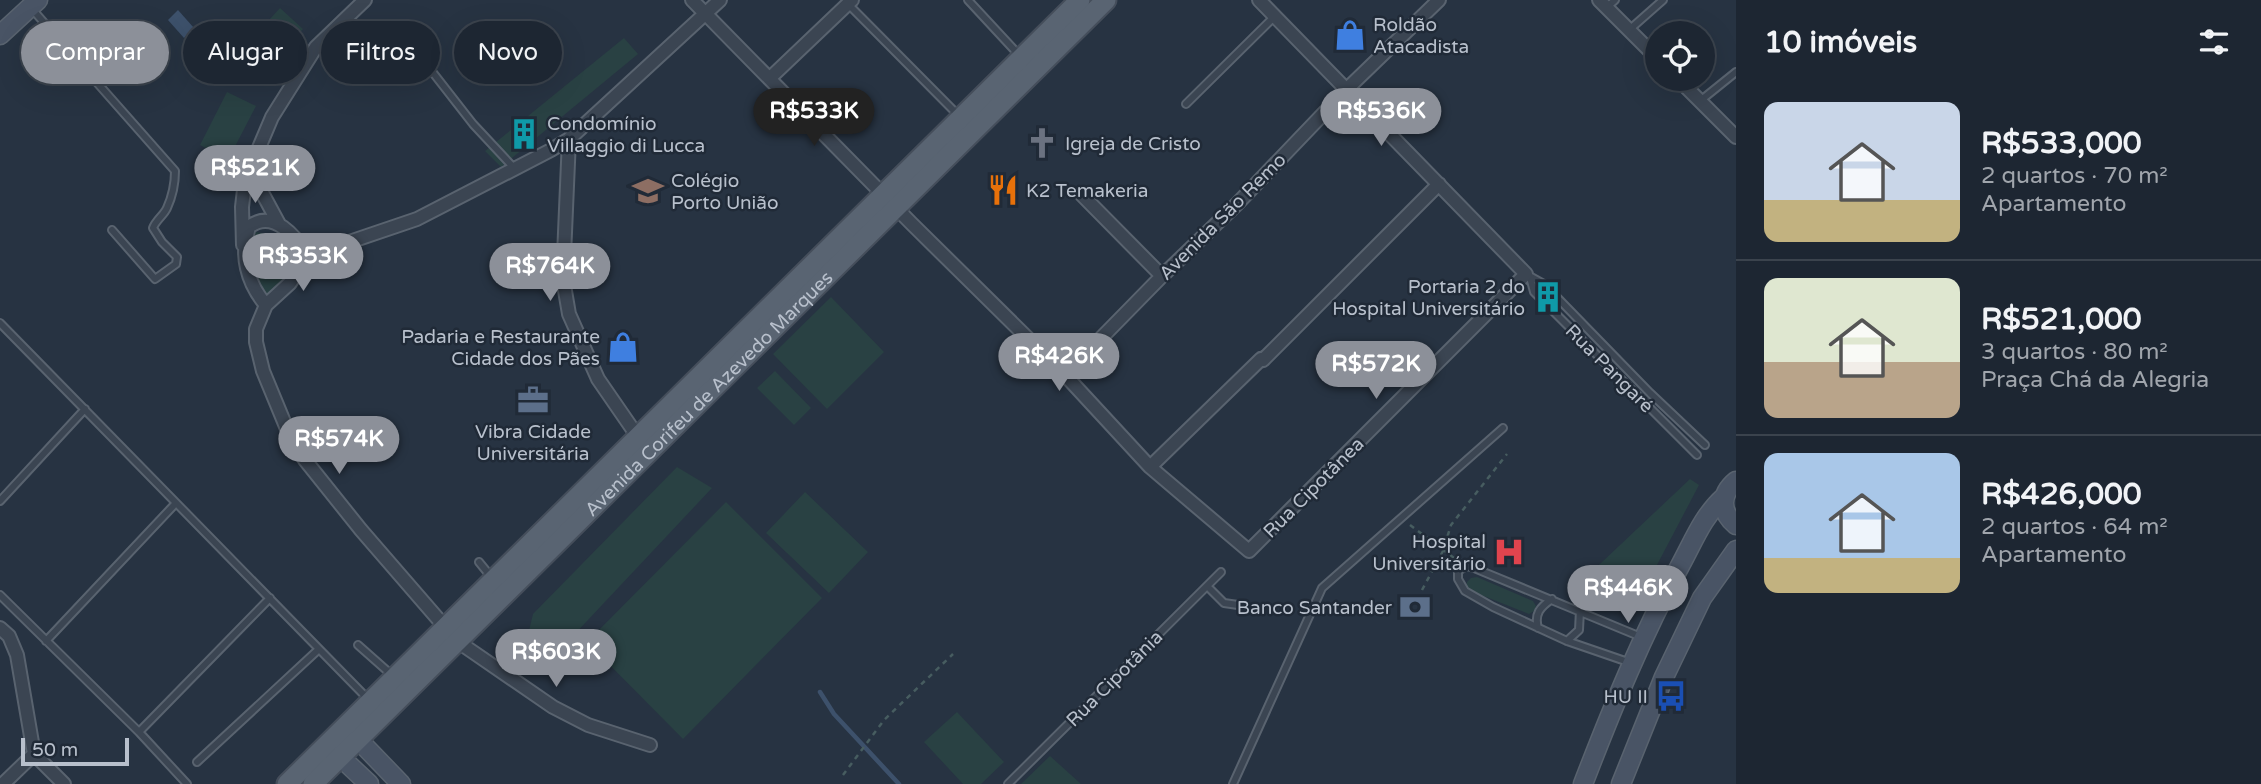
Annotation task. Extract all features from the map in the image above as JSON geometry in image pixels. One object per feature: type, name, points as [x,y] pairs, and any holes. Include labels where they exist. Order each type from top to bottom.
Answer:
[{"type":"main road","name":"Avenida Corifeu de Azevedo Marques","points":[[1027,65],[1080,0]]},
{"type":"main road","name":"Avenida Corifeu de Azevedo Marques","points":[[287,784],[334,750],[451,634],[577,523],[889,201],[1027,65],[1099,2]]},
{"type":"main road","name":"Avenida Corifeu de Azevedo Marques","points":[[352,733],[370,702],[394,678],[451,634],[493,580],[638,437],[889,201]]},
{"type":"main road","points":[[577,523],[579,511],[640,446],[638,437]]},
{"type":"main road","name":"Avenida Corifeu de Azevedo Marques","points":[[313,784],[334,750]]},
{"type":"street","points":[[266,305],[255,292],[248,274],[243,245],[242,207],[245,181],[284,97],[316,47],[365,0]]},
{"type":"street","points":[[692,0],[1065,375],[1150,467],[1261,359],[1263,360],[1439,184]]},
{"type":"street","points":[[650,745],[588,725],[565,713],[451,634],[313,470],[287,429],[263,371],[256,342],[256,329],[266,305],[290,283],[308,256],[417,219],[569,139],[720,0]]},
{"type":"street","name":"Rua Pangaré","points":[[1259,0],[1528,276]]},
{"type":"street","name":"Avenida São Remo","points":[[1065,375],[1237,204],[1347,89],[1439,0]]},
{"type":"street","points":[[0,35],[31,2]]},
{"type":"street","points":[[770,78],[850,2]]},
{"type":"street","points":[[1607,3],[1645,46]]},
{"type":"street","points":[[1690,91],[1736,137]]},
{"type":"street","points":[[569,139],[563,269],[569,314],[598,379],[638,437]]},
{"type":"street","points":[[258,150],[259,187],[279,224],[308,256]]},
{"type":"street","points":[[1082,195],[1162,276]]},
{"type":"street","points":[[243,245],[249,227],[254,223],[268,220],[279,224]]},
{"type":"street","name":"Rua Cipotânea","points":[[1150,467],[1249,551],[1528,276]]},
{"type":"street","points":[[1583,784],[1643,638],[1708,514],[1736,481]]},
{"type":"street","points":[[1724,497],[1726,514],[1736,524]]},
{"type":"street","points":[[1621,784],[1664,677],[1702,598],[1736,550]]},
{"type":"street","points":[[0,628],[9,636],[17,655],[34,754],[64,784]]},
{"type":"street","points":[[352,733],[401,784]]},
{"type":"street","points":[[334,750],[369,784]]},
{"type":"street","points":[[3,784],[34,754]]},
{"type":"lane","points":[[968,0],[1027,65]]},
{"type":"lane","points":[[1629,30],[1663,0]]},
{"type":"lane","points":[[31,2],[175,171],[167,210],[153,228],[177,257],[176,264],[155,279],[112,230]]},
{"type":"lane","points":[[850,2],[967,124]]},
{"type":"lane","points":[[1186,104],[1275,16]]},
{"type":"lane","points":[[1700,101],[1736,72]]},
{"type":"lane","points":[[440,82],[473,124],[514,168]]},
{"type":"lane","name":"Rua Pangaré","points":[[1528,276],[1544,284],[1705,446]]},
{"type":"lane","name":"Rua Pangaré","points":[[1528,276],[1534,292],[1697,455]]},
{"type":"lane","points":[[1,326],[370,702]]},
{"type":"lane","points":[[0,500],[85,409]]},
{"type":"lane","points":[[1233,784],[1322,588],[1503,428]]},
{"type":"lane","points":[[46,640],[176,503]]},
{"type":"lane","points":[[479,562],[493,580]]},
{"type":"lane","points":[[1632,663],[1567,641],[1465,591],[1459,583],[1458,571],[1467,566],[1643,638]]},
{"type":"lane","name":"Rua Cipotânia","points":[[1008,784],[1221,572]]},
{"type":"lane","points":[[1207,586],[1224,603],[1238,605]]},
{"type":"lane","points":[[0,595],[139,732],[187,784]]},
{"type":"lane","points":[[139,732],[270,598]]},
{"type":"lane","points":[[1538,628],[1538,611],[1552,599]]},
{"type":"lane","points":[[1567,641],[1581,625],[1580,610]]},
{"type":"lane","points":[[358,645],[394,678]]},
{"type":"lane","points":[[197,762],[319,649]]},
{"type":"path","points":[[1422,590],[1443,551],[1451,525],[1507,454]]},
{"type":"path","points":[[1415,528],[1467,566]]},
{"type":"path","points":[[843,775],[884,720],[953,654]]},
{"type":"green space","points":[[280,8],[294,21],[268,21]]},
{"type":"green space","points":[[624,38],[638,54],[501,167],[485,151]]},
{"type":"green space","points":[[227,92],[256,106],[228,160],[200,145]]},
{"type":"green space","points":[[256,232],[262,233],[293,262],[287,278],[264,299],[251,273],[252,238]]},
{"type":"green space","points":[[831,297],[884,352],[827,409],[773,354]]},
{"type":"green space","points":[[775,371],[811,408],[794,425],[757,388]]},
{"type":"green space","points":[[677,467],[712,488],[556,654],[526,643],[533,614]]},
{"type":"green space","points":[[1690,479],[1699,485],[1637,603],[1622,612],[1582,595],[1579,585],[1583,580]]},
{"type":"green space","points":[[805,492],[868,552],[829,593],[766,533]]},
{"type":"green space","points":[[726,502],[822,598],[683,739],[587,642]]},
{"type":"green space","points":[[1477,577],[1533,601],[1536,606],[1534,611],[1529,614],[1471,591],[1467,582]]},
{"type":"green space","points":[[957,712],[1004,762],[981,784],[963,784],[924,742]]},
{"type":"green space","points":[[1050,756],[1081,784],[1021,784]]},
{"type":"water","points":[[178,10],[188,21],[183,21],[183,37],[169,21]]},
{"type":"waterway","points":[[820,692],[834,714],[899,784]]},
{"type":"place","name":"Roldão Atacadista","points":[[1350,35]]},
{"type":"place","name":"Condomínio Villaggio di Lucca","points":[[524,134]]},
{"type":"place","name":"Igreja de Cristo","points":[[1042,143]]},
{"type":"place","name":"K2 Temakeria","points":[[1003,190]]},
{"type":"place","name":"Colégio Porto União","points":[[648,191]]},
{"type":"place","name":"Portaria 2 do Hospital Universitário","points":[[1548,297]]},
{"type":"place","name":"Padaria e Restaurante Cidade dos Pães","points":[[623,347]]},
{"type":"place","name":"Vibra Cidade Universitária","points":[[533,400]]},
{"type":"place","name":"Hospital Universitário","points":[[1509,552]]},
{"type":"place","name":"Banco Santander","points":[[1415,607]]},
{"type":"place","name":"HU II","points":[[1671,696]]}]
